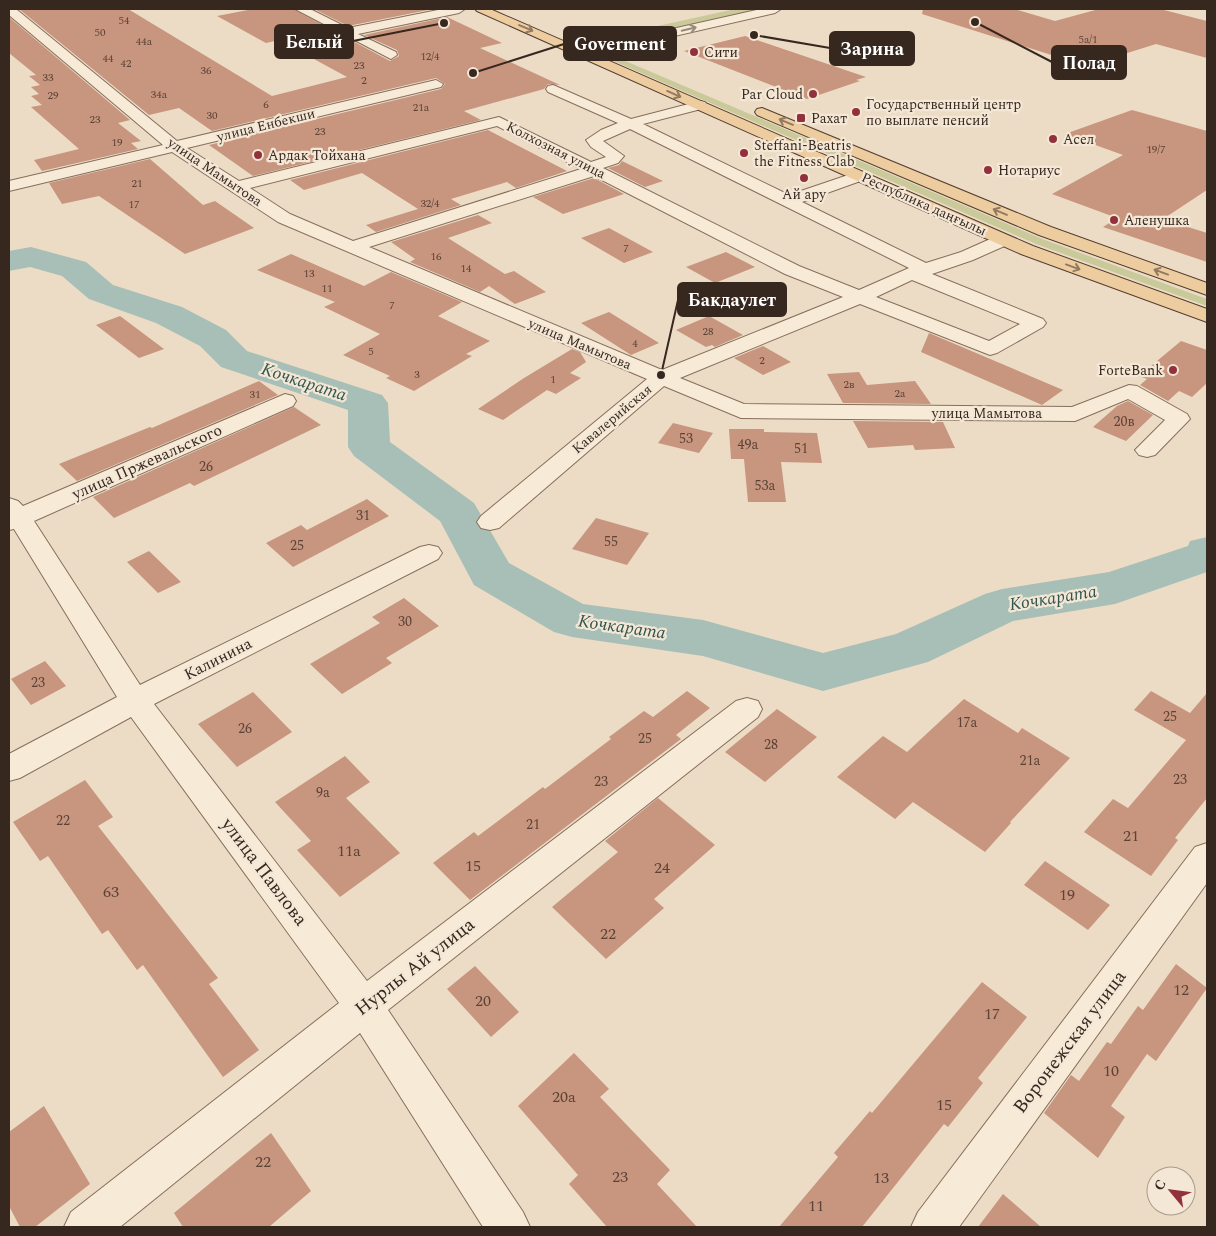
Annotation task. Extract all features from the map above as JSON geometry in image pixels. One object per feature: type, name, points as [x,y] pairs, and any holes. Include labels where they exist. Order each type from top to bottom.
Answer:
[{"type":"main road","name":"Республика даңғылы","points":[[481,9],[1003,240],[1207,316]]},
{"type":"main road","points":[[584,38],[633,59]]},
{"type":"main road","name":"Республика даңғылы","points":[[746,106],[1045,231],[1207,289]]},
{"type":"street","name":"улица Мамытова","points":[[9,9],[175,147],[284,218],[741,411],[1074,414],[1129,392],[1179,419],[1147,450]]},
{"type":"street","points":[[302,9],[391,55]]},
{"type":"street","points":[[348,32],[459,9]]},
{"type":"street","points":[[583,53],[775,9]]},
{"type":"street","points":[[560,43],[584,38]]},
{"type":"street","name":"улица Енбекши","points":[[9,186],[436,84]]},
{"type":"street","points":[[553,89],[631,124],[919,271]]},
{"type":"street","points":[[351,247],[592,169],[612,160],[616,156],[596,144],[594,140],[631,124],[700,105]]},
{"type":"street","name":"Колхозная улица","points":[[235,187],[499,121],[792,270],[990,349],[1036,323],[919,271]]},
{"type":"street","points":[[786,202],[860,176]]},
{"type":"street","name":"Кавалерийская","points":[[490,522],[661,378],[919,271],[967,256],[1003,240]]},
{"type":"street","name":"улица Пржевальского","points":[[12,515],[285,401]]},
{"type":"street","name":"улица Павлова","points":[[12,515],[135,701],[364,1006],[508,1227]]},
{"type":"street","name":"Калинина","points":[[9,769],[135,701],[430,553]]},
{"type":"street","name":"Нурлы Ай улица","points":[[86,1227],[364,1006],[747,709]]},
{"type":"street","name":"Воронежская улица","points":[[933,1227],[1207,857]]},
{"type":"green space","points":[[735,9],[760,9],[620,40],[612,36]]},
{"type":"green space","points":[[609,54],[1045,240],[1207,299],[1207,306],[1036,244],[602,56]]},
{"type":"building","points":[[19,9],[128,9],[272,96],[347,77],[279,40],[266,43],[217,16],[253,9],[293,9],[390,61],[399,56],[397,50],[364,35],[447,17],[502,43],[480,48],[560,85],[548,84],[544,89],[464,111],[481,120],[253,176],[209,145],[441,89],[445,84],[436,78],[212,131],[179,108],[149,115]]},
{"type":"building","points":[[314,9],[424,9],[428,10],[348,26]]},
{"type":"building","points":[[923,9],[1014,9],[1055,21],[1099,9],[1160,9],[1207,21],[1207,58],[1156,44],[1086,66],[922,14]]},
{"type":"building","points":[[9,17],[130,120],[118,123],[141,141],[131,143],[138,149],[42,171],[34,160],[79,149],[31,107],[42,105],[31,96],[39,94],[31,87],[40,85],[29,76],[36,75],[9,53]]},
{"type":"building","points":[[745,36],[866,77],[856,80],[860,81],[807,99],[684,51]]},
{"type":"building","points":[[1132,110],[1207,131],[1207,190],[1163,219],[1207,233],[1207,262],[1103,227],[1117,218],[1052,194],[1123,155],[1065,134]]},
{"type":"building","points":[[488,130],[567,171],[516,188],[507,182],[451,199],[461,205],[376,232],[366,225],[418,209],[362,173],[304,190],[290,180]]},
{"type":"building","points":[[150,159],[203,205],[215,201],[254,228],[185,254],[99,196],[62,204],[49,183]]},
{"type":"building","points":[[622,161],[663,181],[645,187],[608,168],[619,165]]},
{"type":"building","points":[[594,178],[624,194],[563,214],[533,197]]},
{"type":"building","points":[[478,215],[492,223],[448,238],[505,274],[514,271],[546,292],[515,304],[489,286],[480,292],[410,262],[415,259],[391,242]]},
{"type":"building","points":[[609,228],[653,252],[624,263],[581,238]]},
{"type":"building","points":[[726,252],[755,267],[715,283],[686,267]]},
{"type":"building","points":[[291,254],[364,286],[391,272],[462,302],[438,316],[490,341],[466,354],[472,356],[414,391],[386,378],[390,376],[343,355],[380,334],[324,307],[335,302],[257,270]]},
{"type":"building","points":[[609,312],[659,343],[631,355],[581,323]]},
{"type":"building","points":[[120,316],[164,349],[139,358],[96,325]]},
{"type":"building","points":[[709,316],[743,335],[715,347],[712,345],[706,347],[676,330]]},
{"type":"building","points":[[929,333],[1063,390],[1042,405],[921,352]]},
{"type":"building","points":[[1181,341],[1207,350],[1207,383],[1192,397],[1179,391],[1168,401],[1140,385],[1147,379],[1139,376]]},
{"type":"building","points":[[763,346],[791,362],[763,375],[734,358]]},
{"type":"building","points":[[572,349],[580,352],[586,362],[570,373],[581,378],[556,394],[547,390],[503,420],[478,409],[524,378]]},
{"type":"building","points":[[859,372],[867,385],[915,381],[931,404],[843,403],[827,374]]},
{"type":"building","points":[[259,381],[278,395],[77,481],[59,464],[150,427],[152,428]]},
{"type":"building","points":[[1128,401],[1153,415],[1126,441],[1093,427],[1117,406]]},
{"type":"building","points":[[294,407],[321,425],[194,486],[190,483],[114,518],[93,497]]},
{"type":"building","points":[[853,421],[943,422],[955,448],[915,450],[913,445],[868,448]]},
{"type":"building","points":[[673,423],[713,433],[699,453],[658,443]]},
{"type":"building","points":[[729,429],[764,429],[764,432],[817,433],[822,463],[781,462],[786,502],[748,502],[744,459],[731,459]]},
{"type":"building","points":[[367,499],[389,516],[293,567],[266,543],[301,525],[307,530]]},
{"type":"building","points":[[596,518],[649,533],[627,565],[572,549]]},
{"type":"building","points":[[149,551],[181,582],[158,593],[127,562]]},
{"type":"building","points":[[404,598],[439,626],[386,658],[392,663],[342,694],[310,664],[380,623],[372,617]]},
{"type":"building","points":[[45,661],[66,686],[31,705],[11,679]]},
{"type":"building","points":[[687,691],[710,708],[676,735],[681,739],[470,900],[433,863],[474,832],[478,836],[543,787],[545,789],[611,739],[609,737],[644,711],[653,717]]},
{"type":"building","points":[[1151,691],[1190,713],[1207,693],[1207,798],[1175,838],[1178,840],[1151,876],[1084,832],[1113,799],[1128,808],[1186,740],[1134,710]]},
{"type":"building","points":[[253,692],[292,732],[237,767],[198,724]]},
{"type":"building","points":[[964,699],[1018,733],[1022,728],[1070,758],[1010,822],[985,852],[913,802],[895,819],[837,777],[883,736],[907,752]]},
{"type":"building","points":[[777,709],[817,737],[765,782],[725,752]]},
{"type":"building","points":[[345,756],[370,782],[346,798],[400,853],[340,897],[297,850],[311,841],[275,802]]},
{"type":"building","points":[[85,780],[113,817],[98,826],[218,978],[209,984],[259,1050],[223,1077],[143,965],[137,970],[108,930],[102,934],[48,856],[40,861],[13,822]]},
{"type":"building","points":[[658,798],[715,845],[654,899],[664,908],[606,959],[552,907],[618,852],[605,841]]},
{"type":"building","points":[[1045,861],[1110,905],[1088,930],[1024,885]]},
{"type":"building","points":[[1176,964],[1207,988],[1156,1061],[1147,1054],[1111,1106],[1125,1117],[1098,1158],[1044,1113],[1071,1075],[1079,1081],[1107,1042],[1111,1044],[1138,1006],[1143,1010]]},
{"type":"building","points":[[475,966],[519,1012],[491,1037],[447,989]]},
{"type":"building","points":[[982,982],[1027,1017],[978,1078],[983,1083],[948,1127],[944,1124],[862,1227],[779,1227],[838,1157],[834,1153],[870,1111],[872,1113]]},
{"type":"building","points":[[574,1053],[609,1089],[600,1097],[670,1170],[657,1184],[697,1227],[607,1227],[569,1184],[578,1175],[518,1106]]},
{"type":"building","points":[[44,1106],[90,1184],[35,1227],[20,1227],[9,1206],[9,1132]]},
{"type":"building","points":[[271,1133],[311,1191],[269,1227],[183,1227],[174,1213]]},
{"type":"building","points":[[1003,1194],[1041,1227],[978,1227]]},
{"type":"waterway","name":"Кочкарата","points":[[9,261],[31,257],[74,269],[101,292],[169,315],[213,338],[234,359],[368,403],[369,447],[458,513],[491,574],[572,620],[703,638],[823,672],[910,649],[1002,606],[1115,588],[1206,556],[1207,552]]},
{"type":"place","name":"Полад","points":[[975,22]]},
{"type":"place","name":"Белый","points":[[444,23]]},
{"type":"place","name":"Зарина","points":[[754,35]]},
{"type":"place","name":"Сити","points":[[694,52]]},
{"type":"place","name":"Goverment","points":[[473,73]]},
{"type":"place","name":"Par Cloud","points":[[813,94]]},
{"type":"place","name":"Государственный центр по выплате пенсий","points":[[856,112]]},
{"type":"place","name":"Рахат","points":[[801,118]]},
{"type":"place","name":"Асел","points":[[1053,139]]},
{"type":"place","name":"Steffani-Beatris the Fitness Clab","points":[[744,153]]},
{"type":"place","name":"Ардак Тойхана","points":[[258,155]]},
{"type":"place","name":"Нотариус","points":[[988,170]]},
{"type":"place","name":"Ай ару","points":[[804,178]]},
{"type":"place","name":"Аленушка","points":[[1114,220]]},
{"type":"place","name":"ForteBank","points":[[1173,370]]},
{"type":"place","name":"Бакдаулет","points":[[661,375]]}]
